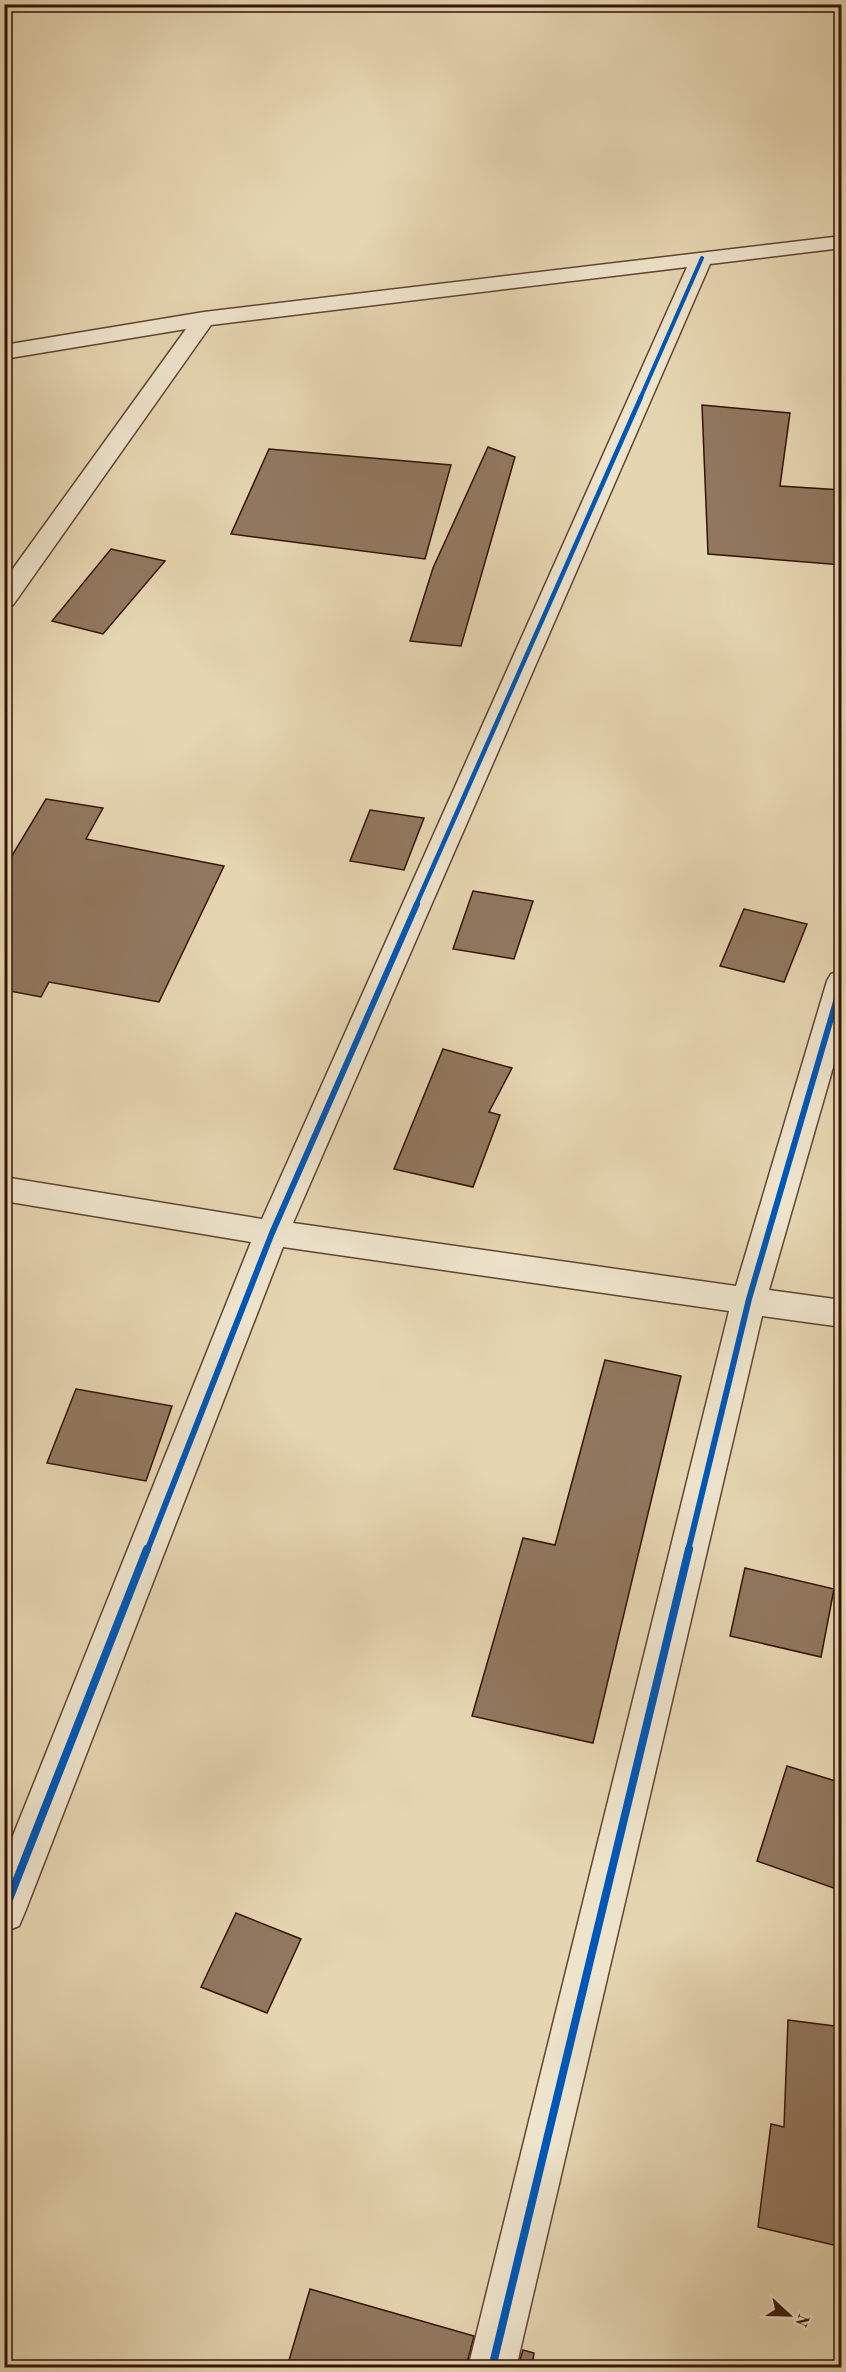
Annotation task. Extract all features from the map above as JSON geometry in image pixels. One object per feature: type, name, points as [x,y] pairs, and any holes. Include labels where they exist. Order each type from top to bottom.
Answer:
[{"type":"street","points":[[4,352],[204,319],[842,242]]},
{"type":"street","points":[[4,1912],[272,1233],[702,258]]},
{"type":"street","points":[[4,600],[204,319]]},
{"type":"street","points":[[492,2367],[749,1299],[842,981]]},
{"type":"street","points":[[4,1189],[272,1233],[842,1314]]},
{"type":"building","points":[[702,405],[790,413],[780,486],[842,490],[842,565],[708,554]]},
{"type":"building","points":[[488,447],[515,457],[461,646],[410,641],[433,568]]},
{"type":"building","points":[[269,449],[451,465],[425,559],[231,534]]},
{"type":"building","points":[[111,549],[165,561],[103,634],[52,621]]},
{"type":"building","points":[[46,799],[103,808],[86,839],[224,866],[159,1002],[49,982],[41,997],[4,990],[4,869]]},
{"type":"building","points":[[370,810],[424,818],[404,870],[350,861]]},
{"type":"building","points":[[473,891],[533,901],[514,959],[453,949]]},
{"type":"building","points":[[744,909],[807,924],[784,982],[720,966]]},
{"type":"building","points":[[443,1049],[512,1068],[489,1112],[500,1115],[473,1187],[394,1169]]},
{"type":"building","points":[[605,1360],[681,1376],[593,1743],[472,1716],[523,1538],[555,1545]]},
{"type":"building","points":[[76,1389],[172,1406],[146,1481],[47,1463]]},
{"type":"building","points":[[745,1568],[834,1589],[821,1657],[730,1636]]},
{"type":"building","points":[[787,1766],[842,1783],[842,1891],[757,1861]]},
{"type":"building","points":[[236,1913],[301,1939],[267,2013],[201,1987]]},
{"type":"building","points":[[788,2020],[842,2027],[842,2247],[758,2227],[771,2124],[784,2127]]},
{"type":"building","points":[[310,2289],[474,2336],[466,2367],[287,2367]]},
{"type":"building","points":[[523,2350],[534,2353],[532,2367],[518,2367]]},
{"type":"cycle path","points":[[4,1912],[272,1233],[702,258]]},
{"type":"cycle path","points":[[492,2368],[749,1299],[842,981]]}]
